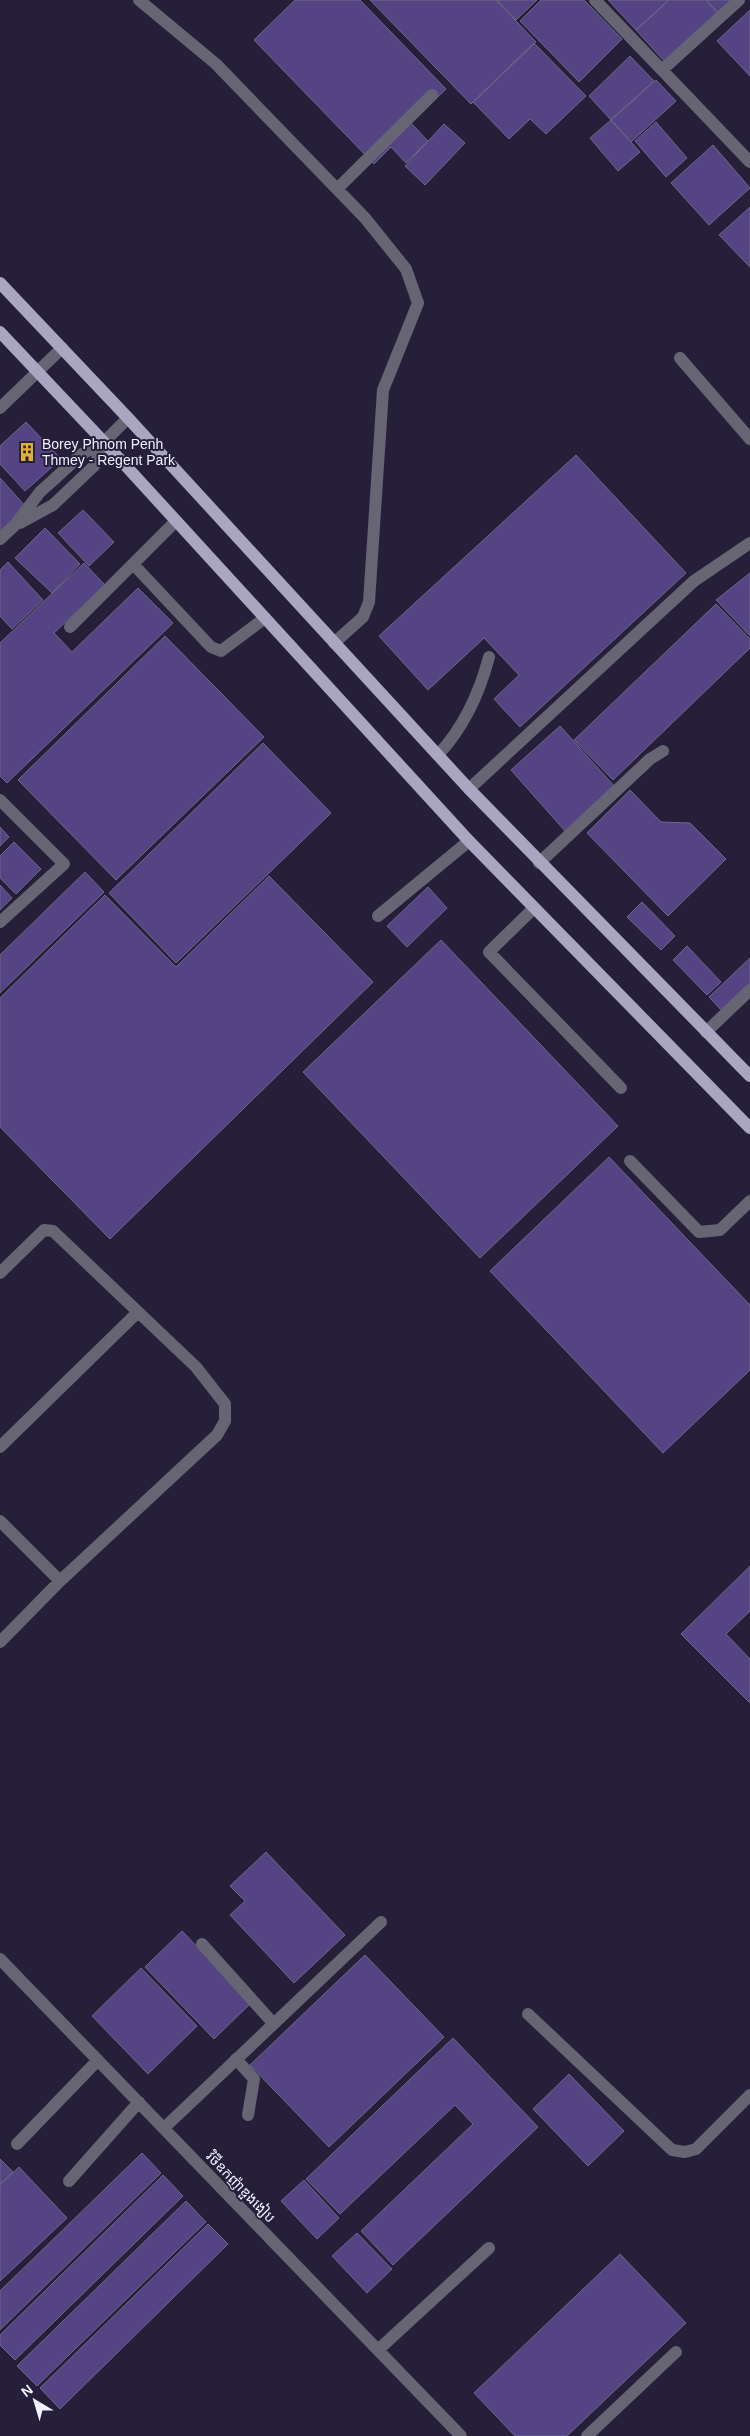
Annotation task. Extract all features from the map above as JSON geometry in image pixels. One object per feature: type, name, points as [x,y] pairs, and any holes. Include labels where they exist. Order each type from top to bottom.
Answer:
[{"type":"main road","points":[[0,283],[128,418],[469,789],[539,863],[750,1076]]},
{"type":"main road","points":[[0,332],[104,442],[469,842],[750,1128]]},
{"type":"street","points":[[139,0],[216,64],[365,218],[406,269],[418,303],[383,390],[369,602],[363,617],[334,644]]},
{"type":"street","points":[[595,0],[750,162]]},
{"type":"street","points":[[662,70],[739,0]]},
{"type":"street","points":[[337,189],[432,95]]},
{"type":"street","points":[[0,408],[62,348]]},
{"type":"street","points":[[680,358],[750,439]]},
{"type":"street","points":[[0,539],[15,525],[40,492],[82,454],[104,442],[128,418]]},
{"type":"street","points":[[15,525],[52,505],[94,466],[104,442]]},
{"type":"street","points":[[70,627],[176,521]]},
{"type":"street","points":[[469,789],[694,581],[750,543]]},
{"type":"street","points":[[132,564],[211,647],[222,652],[265,618]]},
{"type":"street","points":[[438,755],[453,739],[468,713],[489,657]]},
{"type":"street","points":[[539,863],[650,758],[663,751]]},
{"type":"street","points":[[0,800],[64,864],[0,922]]},
{"type":"street","points":[[378,916],[469,842]]},
{"type":"street","points":[[533,909],[489,952],[621,1088]]},
{"type":"street","points":[[706,1032],[750,990]]},
{"type":"street","points":[[630,1161],[699,1232],[720,1230],[750,1202]]},
{"type":"street","points":[[0,1273],[44,1230],[53,1231],[196,1367],[225,1404],[225,1421],[218,1435],[60,1581],[0,1642]]},
{"type":"street","points":[[0,1447],[138,1312]]},
{"type":"street","points":[[0,1521],[60,1581]]},
{"type":"street","points":[[164,2128],[381,1922]]},
{"type":"street","points":[[202,1944],[273,2023]]},
{"type":"street","name":"វិថីឧកញ៉ាឌួងងៀប","points":[[0,1959],[461,2436]]},
{"type":"street","points":[[528,2014],[672,2150],[685,2152],[696,2149],[750,2095]]},
{"type":"street","points":[[236,2059],[254,2079],[248,2115]]},
{"type":"street","points":[[17,2144],[98,2060]]},
{"type":"street","points":[[69,2181],[139,2102]]},
{"type":"street","points":[[378,2350],[489,2248]]},
{"type":"street","points":[[587,2436],[676,2352]]},
{"type":"building","points":[[295,0],[360,0],[446,89],[411,123],[428,141],[406,163],[391,147],[374,164],[254,40]]},
{"type":"building","points":[[370,0],[496,0],[536,42],[471,104]]},
{"type":"building","points":[[497,0],[537,0],[516,20]]},
{"type":"building","points":[[541,0],[584,0],[622,39],[579,82],[520,21]]},
{"type":"building","points":[[608,0],[669,0],[636,30]]},
{"type":"building","points":[[669,0],[706,0],[718,13],[665,62],[636,30]]},
{"type":"building","points":[[706,0],[733,0],[718,13]]},
{"type":"building","points":[[750,10],[750,76],[717,41]]},
{"type":"building","points":[[534,43],[586,96],[546,134],[530,119],[509,139],[473,102]]},
{"type":"building","points":[[630,56],[654,81],[611,120],[589,96]]},
{"type":"building","points":[[656,80],[676,101],[631,142],[611,120]]},
{"type":"building","points":[[611,120],[640,152],[618,171],[590,138]]},
{"type":"building","points":[[656,122],[687,158],[666,177],[635,141]]},
{"type":"building","points":[[444,124],[465,143],[425,185],[405,166]]},
{"type":"building","points":[[713,145],[750,188],[709,225],[671,183]]},
{"type":"building","points":[[750,207],[750,267],[719,235]]},
{"type":"building","name":"Borey Phnom Penh Thmey - Regent Park","points":[[26,422],[61,459],[25,491],[0,464],[0,446]]},
{"type":"building","points":[[576,455],[686,573],[520,727],[494,699],[519,675],[484,638],[428,690],[379,636]]},
{"type":"building","points":[[0,478],[27,508],[2,532],[0,530]]},
{"type":"building","points":[[83,510],[114,542],[89,566],[58,533]]},
{"type":"building","points":[[45,528],[80,564],[52,593],[15,558]]},
{"type":"building","points":[[8,562],[43,600],[12,629],[0,616],[0,570]]},
{"type":"building","points":[[84,563],[105,585],[54,633],[72,652],[138,588],[173,623],[7,783],[0,776],[0,643]]},
{"type":"building","points":[[750,573],[750,636],[716,600]]},
{"type":"building","points":[[716,604],[750,639],[750,648],[613,780],[574,740]]},
{"type":"building","points":[[165,636],[264,737],[116,880],[18,780]]},
{"type":"building","points":[[560,726],[615,787],[565,831],[511,770]]},
{"type":"building","points":[[263,743],[331,813],[176,963],[109,893]]},
{"type":"building","points":[[630,790],[661,822],[690,823],[726,859],[668,916],[587,833]]},
{"type":"building","points":[[0,827],[9,837],[0,846]]},
{"type":"building","points":[[14,842],[41,869],[16,894],[0,878],[0,856]]},
{"type":"building","points":[[85,872],[104,892],[0,993],[0,955]]},
{"type":"building","points":[[269,876],[373,982],[110,1239],[0,1127],[0,998],[105,895],[176,967]]},
{"type":"building","points":[[0,885],[12,898],[0,910]]},
{"type":"building","points":[[428,887],[447,908],[407,947],[387,926]]},
{"type":"building","points":[[642,902],[675,936],[661,950],[627,917]]},
{"type":"building","points":[[441,940],[618,1126],[480,1258],[303,1072]]},
{"type":"building","points":[[687,946],[721,982],[707,995],[673,960]]},
{"type":"building","points":[[750,958],[750,987],[723,1012],[709,997]]},
{"type":"building","points":[[609,1157],[750,1305],[750,1370],[663,1453],[490,1271]]},
{"type":"building","points":[[750,1566],[750,1611],[726,1634],[750,1659],[750,1703],[681,1634]]},
{"type":"building","points":[[266,1852],[345,1935],[294,1983],[230,1915],[245,1901],[230,1886]]},
{"type":"building","points":[[182,1931],[251,2003],[214,2039],[145,1967]]},
{"type":"building","points":[[365,1955],[444,2037],[329,2147],[250,2065]]},
{"type":"building","points":[[141,1968],[197,2026],[148,2074],[92,2016]]},
{"type":"building","points":[[453,2038],[538,2127],[393,2265],[361,2231],[473,2124],[455,2105],[340,2214],[306,2179]]},
{"type":"building","points":[[569,2074],[624,2131],[588,2166],[533,2109]]},
{"type":"building","points":[[142,2153],[161,2173],[0,2330],[0,2291]]},
{"type":"building","points":[[0,2159],[13,2172],[0,2184]]},
{"type":"building","points":[[19,2167],[67,2218],[0,2281],[0,2185]]},
{"type":"building","points":[[163,2175],[183,2196],[15,2360],[0,2345],[0,2335]]},
{"type":"building","points":[[304,2180],[339,2218],[317,2239],[281,2201]]},
{"type":"building","points":[[186,2201],[206,2222],[37,2386],[17,2366]]},
{"type":"building","points":[[208,2224],[228,2244],[60,2409],[40,2388]]},
{"type":"building","points":[[357,2233],[392,2269],[367,2293],[332,2256]]},
{"type":"building","points":[[620,2254],[686,2323],[567,2436],[515,2436],[474,2393]]},
{"type":"place","name":"Borey Phnom Penh Thmey - Regent Park","points":[[27,452]]}]
